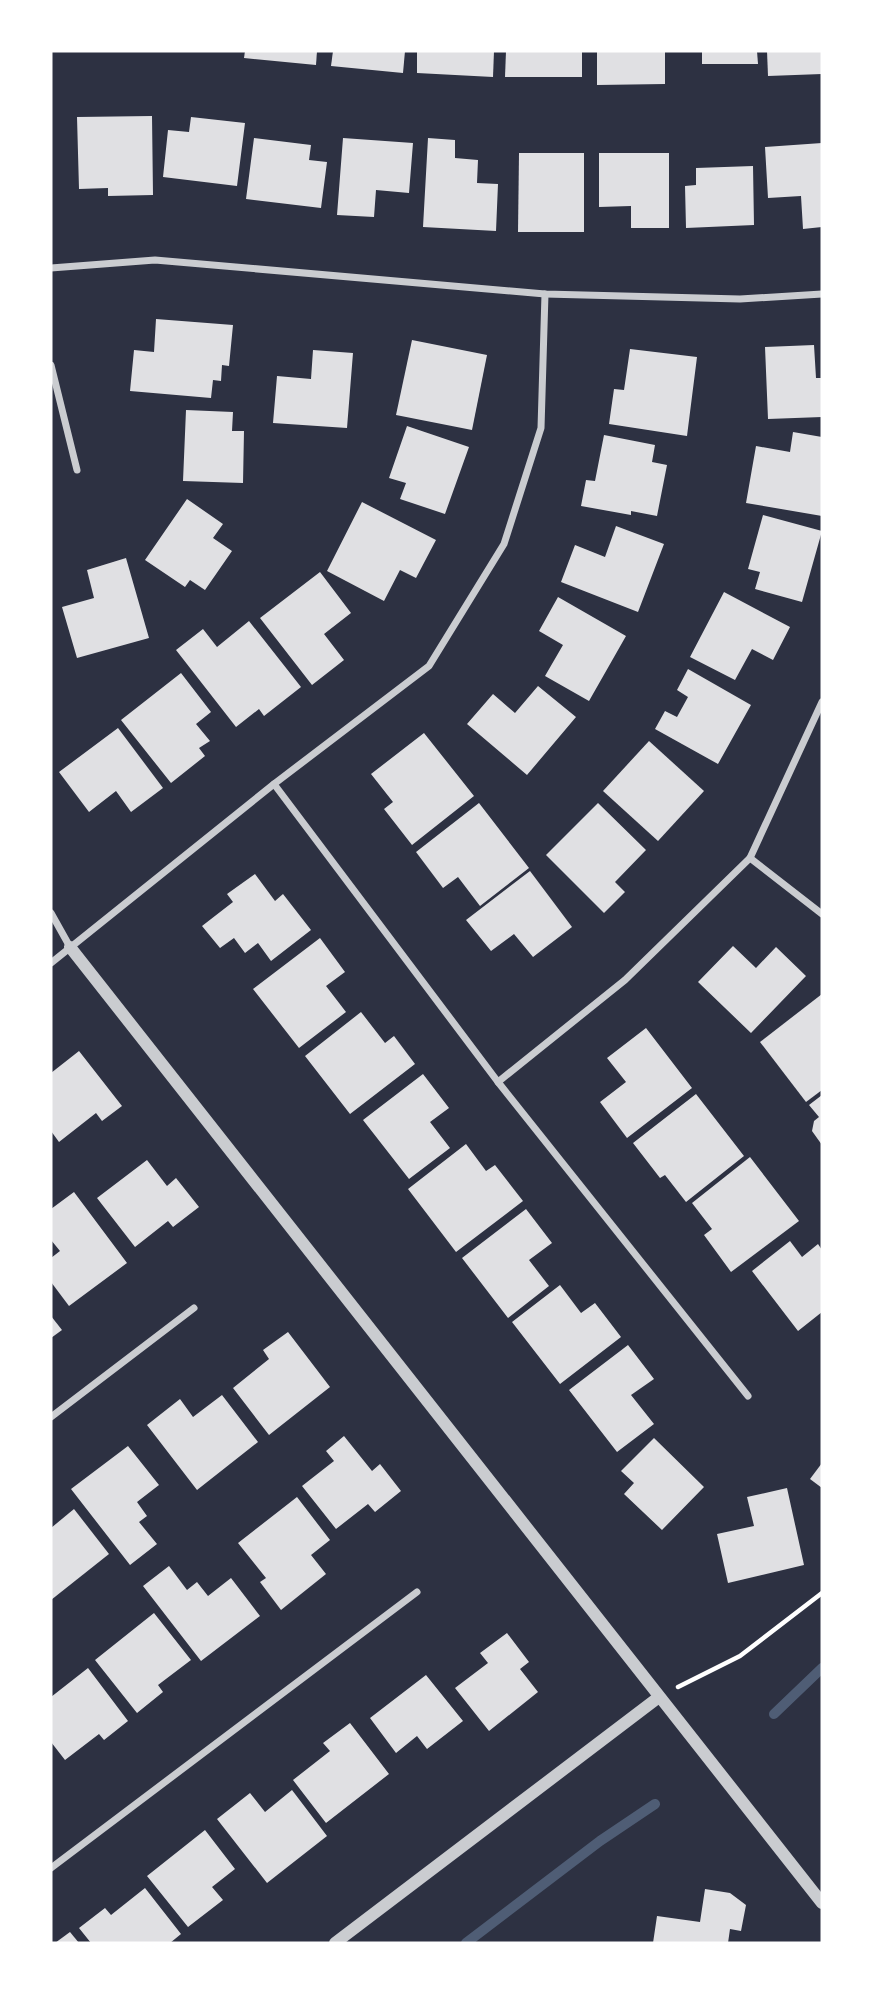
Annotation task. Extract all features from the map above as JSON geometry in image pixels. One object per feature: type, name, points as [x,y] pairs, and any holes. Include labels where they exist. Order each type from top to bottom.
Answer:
[{"type":"street","points":[[51,268],[155,260],[545,294],[740,299],[822,294]]},
{"type":"street","points":[[51,963],[274,784],[429,666],[504,544],[541,428],[545,294]]},
{"type":"street","points":[[51,365],[76,470]]},
{"type":"street","points":[[498,1082],[625,981],[750,858],[822,702]]},
{"type":"street","points":[[274,784],[498,1082],[748,1396]]},
{"type":"street","points":[[750,858],[822,914]]},
{"type":"street","points":[[51,913],[71,947],[822,1903]]},
{"type":"street","points":[[51,1417],[194,1308]]},
{"type":"street","points":[[51,1868],[417,1592]]},
{"type":"street","points":[[335,1943],[659,1697]]},
{"type":"path","points":[[659,1697],[740,1656],[822,1593]]},
{"type":"building","points":[[245,51],[317,51],[316,65],[244,58]]},
{"type":"building","points":[[333,51],[405,51],[403,73],[331,66]]},
{"type":"building","points":[[417,51],[494,51],[493,77],[417,73]]},
{"type":"building","points":[[506,51],[582,51],[582,77],[505,77]]},
{"type":"building","points":[[597,51],[665,51],[665,84],[597,85]]},
{"type":"building","points":[[702,51],[757,51],[758,64],[702,64]]},
{"type":"building","points":[[767,51],[822,51],[822,74],[768,76]]},
{"type":"building","points":[[152,116],[153,195],[108,196],[108,188],[79,189],[77,117]]},
{"type":"building","points":[[191,117],[245,123],[237,186],[163,177],[168,130],[189,132]]},
{"type":"building","points":[[254,138],[311,145],[309,160],[327,162],[321,208],[246,199]]},
{"type":"building","points":[[343,138],[413,143],[409,193],[376,190],[374,217],[337,215]]},
{"type":"building","points":[[428,138],[455,140],[455,158],[478,160],[477,183],[498,184],[496,231],[423,227]]},
{"type":"building","points":[[822,143],[822,227],[803,229],[801,196],[768,198],[765,147]]},
{"type":"building","points":[[519,153],[584,153],[584,232],[518,232]]},
{"type":"building","points":[[599,153],[669,153],[669,228],[631,228],[631,206],[599,207]]},
{"type":"building","points":[[753,166],[754,225],[686,228],[685,186],[696,185],[696,168]]},
{"type":"building","points":[[156,319],[233,325],[229,366],[222,365],[221,381],[213,380],[211,398],[130,391],[134,350],[154,352]]},
{"type":"building","points":[[412,340],[487,355],[472,430],[396,415]]},
{"type":"building","points":[[814,345],[816,378],[822,378],[822,417],[768,419],[765,347]]},
{"type":"building","points":[[630,349],[697,357],[687,436],[609,424],[614,389],[624,390]]},
{"type":"building","points":[[313,350],[353,353],[347,428],[273,423],[277,376],[311,379]]},
{"type":"building","points":[[186,410],[233,412],[232,431],[244,431],[243,483],[183,481]]},
{"type":"building","points":[[407,426],[469,447],[445,514],[400,499],[406,483],[389,478]]},
{"type":"building","points":[[793,432],[822,437],[822,516],[746,503],[756,446],[790,452]]},
{"type":"building","points":[[604,435],[655,445],[652,462],[667,465],[657,516],[631,511],[631,515],[581,506],[586,480],[595,481]]},
{"type":"building","points":[[187,499],[223,524],[213,538],[232,551],[205,590],[190,580],[185,587],[145,560]]},
{"type":"building","points":[[362,502],[436,540],[416,578],[400,570],[384,601],[327,571]]},
{"type":"building","points":[[763,515],[822,531],[802,602],[755,589],[760,572],[748,569]]},
{"type":"building","points":[[616,526],[664,544],[638,612],[561,582],[575,545],[605,557]]},
{"type":"building","points":[[126,558],[149,638],[77,658],[62,607],[94,598],[87,570]]},
{"type":"building","points":[[320,572],[351,613],[324,634],[344,660],[312,685],[260,618]]},
{"type":"building","points":[[724,592],[790,627],[773,660],[752,649],[735,680],[690,657]]},
{"type":"building","points":[[558,597],[626,636],[589,701],[545,676],[563,645],[539,631]]},
{"type":"building","points":[[249,621],[301,687],[264,716],[259,709],[236,727],[176,650],[203,629],[217,647]]},
{"type":"building","points":[[688,669],[751,705],[718,764],[655,729],[665,711],[677,717],[688,697],[677,690]]},
{"type":"building","points":[[181,673],[211,712],[196,724],[210,741],[199,748],[205,756],[171,783],[121,720]]},
{"type":"building","points":[[538,686],[576,717],[527,775],[467,724],[493,694],[515,713]]},
{"type":"building","points":[[118,728],[163,788],[131,812],[116,791],[89,812],[59,772]]},
{"type":"building","points":[[424,733],[474,796],[412,845],[384,809],[393,802],[371,774]]},
{"type":"building","points":[[649,741],[704,791],[658,841],[603,791]]},
{"type":"building","points":[[479,803],[529,868],[480,906],[458,877],[443,888],[416,852]]},
{"type":"building","points":[[598,803],[646,850],[615,882],[625,892],[604,913],[546,855]]},
{"type":"building","points":[[530,871],[572,927],[533,957],[514,934],[491,951],[466,920]]},
{"type":"building","points":[[255,874],[275,901],[283,894],[311,930],[271,961],[258,943],[245,953],[234,938],[220,948],[202,926],[233,902],[227,894]]},
{"type":"building","points":[[320,938],[345,972],[326,986],[346,1012],[299,1048],[253,989]]},
{"type":"building","points":[[733,946],[756,968],[776,947],[806,976],[751,1033],[698,982]]},
{"type":"building","points":[[822,994],[822,1090],[806,1102],[760,1042]]},
{"type":"building","points":[[361,1012],[385,1043],[394,1036],[415,1064],[350,1114],[305,1056]]},
{"type":"building","points":[[646,1028],[692,1088],[627,1138],[600,1102],[626,1082],[607,1058]]},
{"type":"building","points":[[79,1051],[122,1106],[102,1121],[96,1113],[59,1142],[51,1131],[51,1073]]},
{"type":"building","points":[[423,1074],[449,1108],[430,1122],[450,1148],[409,1179],[363,1120]]},
{"type":"building","points":[[696,1094],[744,1156],[686,1202],[665,1175],[660,1178],[633,1143]]},
{"type":"building","points":[[822,1095],[822,1145],[812,1131],[814,1121],[819,1117],[809,1105]]},
{"type":"building","points":[[466,1144],[486,1171],[495,1165],[523,1201],[456,1252],[408,1189]]},
{"type":"building","points":[[750,1157],[799,1221],[731,1272],[704,1235],[712,1229],[692,1203]]},
{"type":"building","points":[[147,1160],[167,1186],[176,1178],[199,1207],[173,1227],[168,1221],[135,1247],[97,1198]]},
{"type":"building","points":[[74,1192],[127,1263],[69,1306],[51,1282],[51,1258],[60,1251],[51,1240],[51,1209]]},
{"type":"building","points":[[526,1209],[552,1243],[529,1260],[549,1286],[508,1318],[462,1258]]},
{"type":"building","points":[[790,1241],[802,1257],[818,1244],[822,1250],[822,1312],[798,1331],[752,1271]]},
{"type":"building","points":[[560,1285],[581,1313],[595,1303],[621,1337],[560,1384],[512,1322]]},
{"type":"building","points":[[51,1316],[62,1330],[51,1338]]},
{"type":"building","points":[[288,1332],[330,1387],[269,1435],[233,1388],[269,1359],[263,1350]]},
{"type":"building","points":[[628,1345],[654,1379],[631,1395],[654,1424],[617,1452],[569,1390]]},
{"type":"building","points":[[222,1395],[258,1442],[197,1490],[147,1425],[180,1399],[193,1417]]},
{"type":"building","points":[[344,1436],[372,1471],[380,1464],[401,1491],[375,1512],[368,1504],[336,1529],[302,1486],[334,1461],[326,1451]]},
{"type":"building","points":[[654,1438],[704,1487],[662,1530],[624,1494],[634,1483],[621,1471]]},
{"type":"building","points":[[128,1446],[159,1485],[137,1502],[147,1516],[139,1522],[157,1544],[130,1565],[71,1489]]},
{"type":"building","points":[[822,1463],[822,1488],[810,1479]]},
{"type":"building","points":[[787,1488],[804,1565],[728,1583],[717,1534],[754,1526],[747,1497]]},
{"type":"building","points":[[297,1497],[330,1540],[311,1555],[326,1574],[281,1610],[260,1582],[266,1578],[238,1543]]},
{"type":"building","points":[[74,1509],[109,1554],[51,1600],[51,1528]]},
{"type":"building","points":[[169,1566],[187,1590],[197,1582],[208,1596],[231,1578],[260,1616],[201,1661],[143,1586]]},
{"type":"building","points":[[154,1613],[191,1660],[158,1685],[163,1692],[137,1713],[95,1660]]},
{"type":"building","points":[[507,1633],[529,1662],[520,1669],[538,1692],[489,1731],[455,1688],[488,1663],[480,1653]]},
{"type":"building","points":[[88,1668],[128,1721],[104,1740],[99,1734],[65,1760],[51,1742],[51,1697]]},
{"type":"building","points":[[426,1675],[463,1721],[427,1749],[417,1736],[396,1753],[370,1718]]},
{"type":"building","points":[[350,1723],[389,1774],[326,1823],[293,1780],[330,1751],[323,1743]]},
{"type":"building","points":[[292,1790],[327,1836],[267,1883],[217,1819],[250,1793],[265,1812]]},
{"type":"building","points":[[205,1830],[235,1869],[212,1887],[223,1900],[188,1927],[147,1876]]},
{"type":"building","points":[[145,1888],[181,1934],[170,1943],[91,1943],[79,1928],[105,1908],[111,1915]]},
{"type":"building","points":[[705,1889],[730,1893],[746,1905],[741,1931],[730,1929],[728,1943],[653,1943],[657,1916],[700,1922]]},
{"type":"building","points":[[70,1932],[79,1943],[55,1943]]},
{"type":"waterway","points":[[774,1714],[822,1668]]},
{"type":"waterway","points":[[466,1943],[600,1841],[655,1804]]}]
